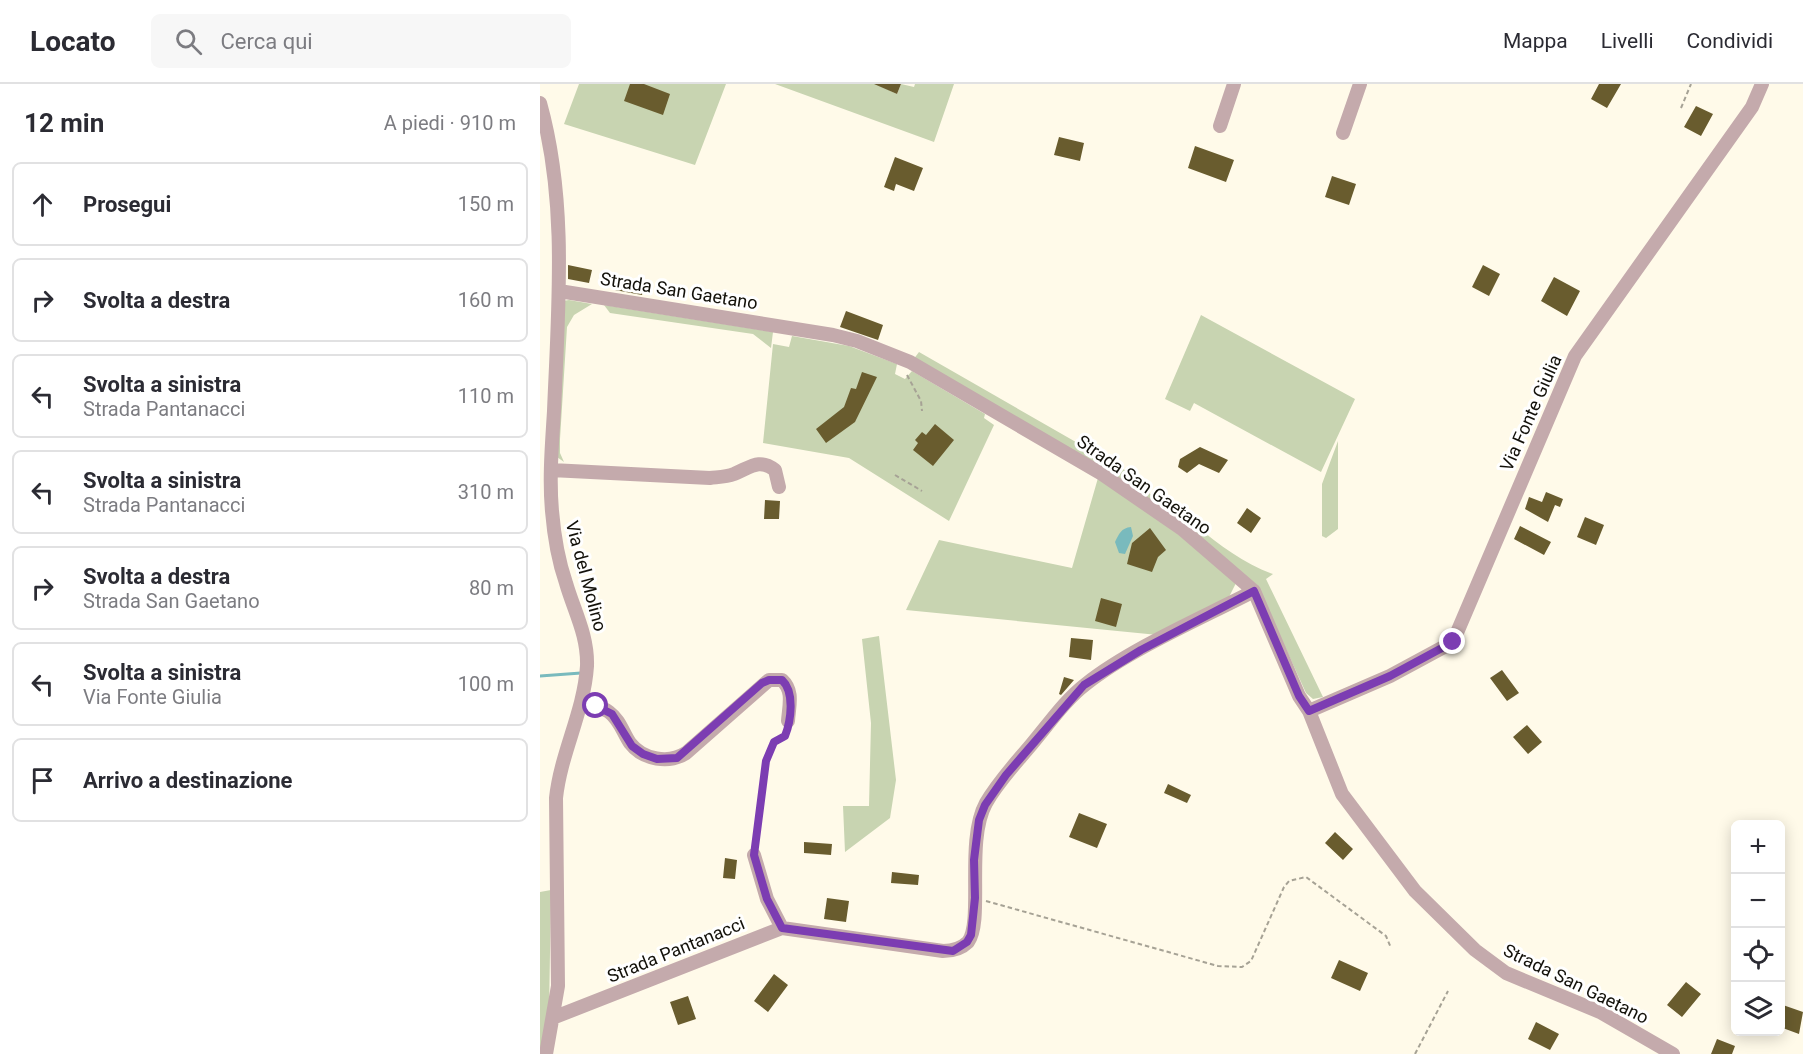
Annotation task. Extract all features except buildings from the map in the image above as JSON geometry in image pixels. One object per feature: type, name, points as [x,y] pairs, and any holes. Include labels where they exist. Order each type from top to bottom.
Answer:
[{"type":"street","points":[[1220,126],[1234,84]]},
{"type":"street","points":[[1343,134],[1360,84]]},
{"type":"street","name":"Via Fonte Giulia","points":[[1309,711],[1390,676],[1453,642],[1575,356],[1752,106],[1762,84]]},
{"type":"street","name":"Via del Molino","points":[[540,104],[548,130],[556,186],[559,291],[547,410],[554,534],[566,583],[581,623],[587,664],[582,706],[559,771],[556,798],[558,986],[555,1017],[546,1054]]},
{"type":"street","name":"Strada San Gaetano","points":[[559,291],[584,290],[833,335],[891,354],[1102,474],[1182,530],[1254,591],[1299,696],[1309,711],[1342,794],[1415,891],[1475,950],[1506,973],[1600,1012],[1673,1054]]},
{"type":"street","points":[[551,470],[710,478],[733,474],[750,465],[762,463],[776,470],[779,487]]},
{"type":"street","name":"Strada Pantanacci","points":[[555,1017],[782,928],[953,951],[967,942],[971,935],[975,898],[976,836],[985,805],[1006,775],[1071,699],[1099,675],[1254,591]]},
{"type":"street","points":[[582,706],[596,706],[612,714],[632,746],[643,754],[657,759],[677,758],[686,753],[769,680],[782,680],[788,685],[790,692],[788,721]]},
{"type":"street","points":[[754,855],[767,899],[782,928]]},
{"type":"path","points":[[1681,108],[1691,84]]},
{"type":"path","points":[[903,370],[921,401],[922,411]]},
{"type":"path","points":[[895,475],[922,491]]},
{"type":"path","points":[[754,855],[766,761],[774,742],[786,733],[788,721]]},
{"type":"path","points":[[975,898],[1218,966],[1242,967],[1251,961],[1284,887],[1289,881],[1306,878],[1386,936],[1391,948]]},
{"type":"path","points":[[1415,1054],[1448,992]]},
{"type":"green space","points":[[579,84],[726,84],[695,165],[564,124]]},
{"type":"green space","points":[[775,84],[876,84],[897,94],[901,84],[914,87],[915,84],[954,84],[934,142]]},
{"type":"green space","points":[[563,301],[592,304],[574,315],[567,327],[560,439],[560,453],[564,462],[557,457]]},
{"type":"green space","points":[[604,305],[773,332],[771,348],[753,334],[610,313]]},
{"type":"green space","points":[[1201,315],[1355,399],[1321,472],[1194,403],[1190,411],[1165,399]]},
{"type":"green space","points":[[792,336],[849,346],[897,364],[895,374],[905,379],[912,371],[985,414],[984,418],[994,425],[949,521],[849,458],[763,443],[773,344],[789,347]]},
{"type":"green space","points":[[919,352],[1130,473],[1132,482],[1180,513],[1182,518],[1179,522],[913,360]]},
{"type":"green space","points":[[1338,441],[1338,529],[1326,538],[1322,536],[1322,484]]},
{"type":"green space","points":[[1098,478],[1178,534],[1236,583],[1227,601],[1158,635],[906,610],[939,540],[1072,568]]},
{"type":"green space","points":[[1196,526],[1242,559],[1273,574],[1266,579],[1323,697],[1313,699],[1306,693],[1257,585],[1191,531]]},
{"type":"green space","points":[[879,636],[896,780],[890,818],[845,852],[843,806],[869,806],[871,723],[862,639]]},
{"type":"green space","points":[[551,890],[549,1014],[540,1051],[540,892]]},
{"type":"water","points":[[1131,527],[1133,536],[1125,554],[1119,553],[1115,542],[1123,530]]},
{"type":"waterway","points":[[540,676],[581,673]]},
{"type":"route","points":[[596,706],[612,714],[618,720],[632,746],[643,754],[667,760],[686,753],[762,683],[776,678],[782,680],[788,685],[790,692],[787,728],[785,736],[774,742],[766,761],[754,855],[767,899],[782,928],[953,951],[967,942],[973,929],[976,836],[985,805],[993,791],[1071,699],[1084,685],[1099,675],[1141,650],[1254,591],[1299,696],[1309,711],[1337,701],[1390,676],[1453,642]]}]
